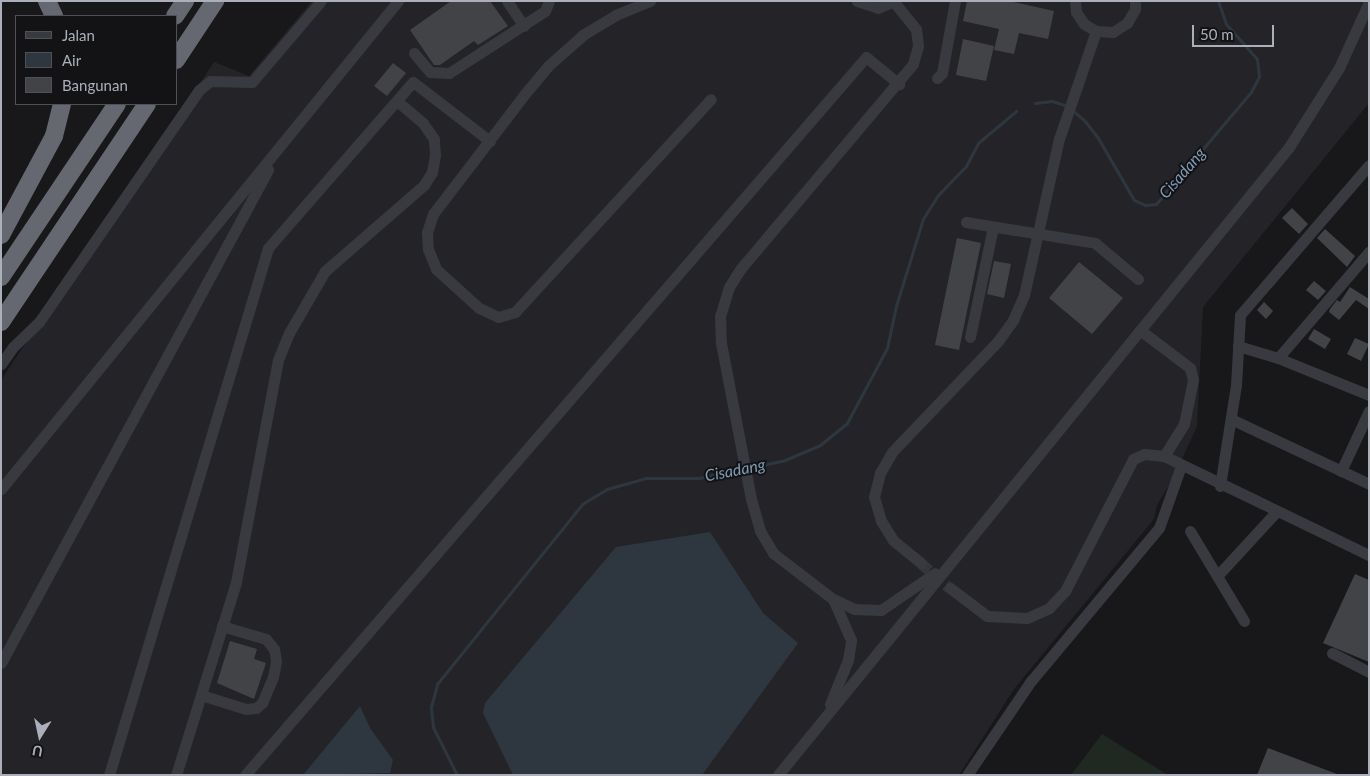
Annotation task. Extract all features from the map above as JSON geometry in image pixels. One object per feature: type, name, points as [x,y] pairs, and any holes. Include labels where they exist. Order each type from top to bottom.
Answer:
[{"type":"highway","points":[[47,1],[54,15]]},
{"type":"highway","points":[[176,15],[185,1]]},
{"type":"highway","points":[[178,57],[215,1]]},
{"type":"highway","points":[[1,235],[54,136],[62,105]]},
{"type":"highway","points":[[1,277],[115,105]]},
{"type":"highway","points":[[1,322],[146,105]]},
{"type":"street","points":[[1,364],[12,347],[39,322],[199,90],[210,82],[252,82],[321,1]]},
{"type":"street","points":[[1,489],[398,1]]},
{"type":"street","points":[[507,1],[524,26]]},
{"type":"street","points":[[414,53],[430,72],[449,73],[545,11],[549,1]]},
{"type":"street","points":[[650,1],[616,15],[583,35],[549,65],[433,214],[427,232],[428,249],[436,269],[479,308],[498,317],[515,312],[711,99]]},
{"type":"street","points":[[857,1],[878,8],[894,2],[916,29],[918,46],[913,64],[899,84],[741,268],[729,287],[720,316],[721,343],[752,499],[760,531],[773,553],[832,599],[854,609],[881,610],[900,600],[950,562]]},
{"type":"street","points":[[937,78],[942,73],[955,1]]},
{"type":"street","points":[[1075,1],[1076,12],[1084,24],[1096,31],[1113,32],[1127,23],[1135,9],[1134,1]]},
{"type":"street","points":[[778,775],[1289,148],[1339,68],[1369,2]]},
{"type":"street","points":[[920,563],[893,540],[881,521],[874,497],[880,473],[892,452],[998,342],[1024,295],[1036,234],[1059,139],[1096,31]]},
{"type":"street","points":[[245,775],[866,58],[899,84]]},
{"type":"street","points":[[109,775],[268,248],[413,82],[490,141]]},
{"type":"street","points":[[176,775],[236,582],[278,360],[289,333],[304,302],[325,271],[424,185],[432,172],[435,155],[434,138],[423,123],[397,101]]},
{"type":"street","points":[[1,663],[281,146]]},
{"type":"street","points":[[1220,486],[1231,419],[1240,315],[1369,165]]},
{"type":"street","points":[[966,222],[1094,242],[1138,279]]},
{"type":"street","points":[[970,337],[993,227]]},
{"type":"street","points":[[1278,358],[1369,252]]},
{"type":"street","points":[[1140,330],[1190,368],[1193,380],[1184,424],[1164,456]]},
{"type":"street","points":[[1238,346],[1278,358],[1369,395]]},
{"type":"street","points":[[1341,471],[1369,411]]},
{"type":"street","points":[[1231,419],[1369,484]]},
{"type":"street","points":[[950,588],[987,616],[1027,618],[1049,608],[1065,592],[1133,459],[1144,454],[1164,456],[1220,486],[1368,552]]},
{"type":"street","points":[[967,775],[1030,681],[1159,528],[1184,467]]},
{"type":"street","points":[[1219,574],[1276,512]]},
{"type":"street","points":[[1190,531],[1219,574],[1244,621]]},
{"type":"street","points":[[826,716],[848,660],[851,640],[832,599]]},
{"type":"street","points":[[201,695],[246,709],[256,708],[262,702],[273,677],[276,661],[274,649],[266,639],[222,626]]},
{"type":"street","points":[[1332,654],[1369,672]]},
{"type":"shaded area","points":[[312,1],[1369,1],[1369,103],[1203,307],[1197,426],[1173,479],[1157,505],[1154,519],[1014,689],[959,775],[1,775],[1,380],[214,62],[249,76]]},
{"type":"shaded area","points":[[1102,734],[1168,775],[1071,775]]},
{"type":"water","points":[[710,532],[763,613],[798,643],[702,775],[513,775],[483,713],[485,703],[616,547]]},
{"type":"water","points":[[360,706],[370,728],[393,760],[390,773],[303,775]]},
{"type":"building","points":[[451,1],[490,1],[508,26],[478,45],[474,41],[440,65],[434,65],[410,30]]},
{"type":"building","points":[[967,1],[1009,1],[1054,11],[1048,39],[1019,33],[1014,54],[994,50],[999,29],[963,21]]},
{"type":"building","points":[[963,39],[994,46],[986,81],[956,75]]},
{"type":"building","points":[[393,63],[406,73],[387,96],[374,86]]},
{"type":"building","points":[[1292,208],[1308,224],[1299,234],[1282,218]]},
{"type":"building","points":[[1325,229],[1355,256],[1347,267],[1317,238]]},
{"type":"building","points":[[957,238],[981,243],[959,350],[935,345]]},
{"type":"building","points":[[994,261],[1011,264],[1004,298],[987,294]]},
{"type":"building","points":[[1079,262],[1123,298],[1092,334],[1049,298]]},
{"type":"building","points":[[1314,281],[1326,291],[1318,300],[1306,290]]},
{"type":"building","points":[[1350,287],[1369,299],[1369,309],[1356,300],[1339,320],[1329,312],[1330,309],[1337,300],[1340,302]]},
{"type":"building","points":[[1264,302],[1273,311],[1266,319],[1257,310]]},
{"type":"building","points":[[1314,329],[1331,339],[1325,349],[1308,339]]},
{"type":"building","points":[[1355,338],[1369,344],[1361,361],[1347,354]]},
{"type":"building","points":[[1355,574],[1369,580],[1369,662],[1323,643]]},
{"type":"building","points":[[230,641],[257,649],[254,659],[266,663],[254,699],[217,683]]},
{"type":"building","points":[[1268,748],[1337,774],[1257,775]]},
{"type":"waterway","name":"Cisadang","points":[[1072,110],[1084,120],[1098,138],[1134,200],[1145,205],[1156,204],[1251,92],[1259,76],[1257,59],[1226,24],[1218,1]]},
{"type":"waterway","name":"Cisadang","points":[[1035,103],[1052,101],[1067,106]]},
{"type":"waterway","name":"Cisadang","points":[[748,468],[785,460],[820,445],[847,423],[887,348],[896,306],[923,219],[938,195],[966,166],[978,143],[1016,111]]},
{"type":"waterway","name":"Cisadang","points":[[457,775],[433,727],[431,707],[437,684],[582,504],[607,489],[646,478],[699,478],[742,469]]},
{"type":"tunnel","points":[[921,563],[950,588]]}]
